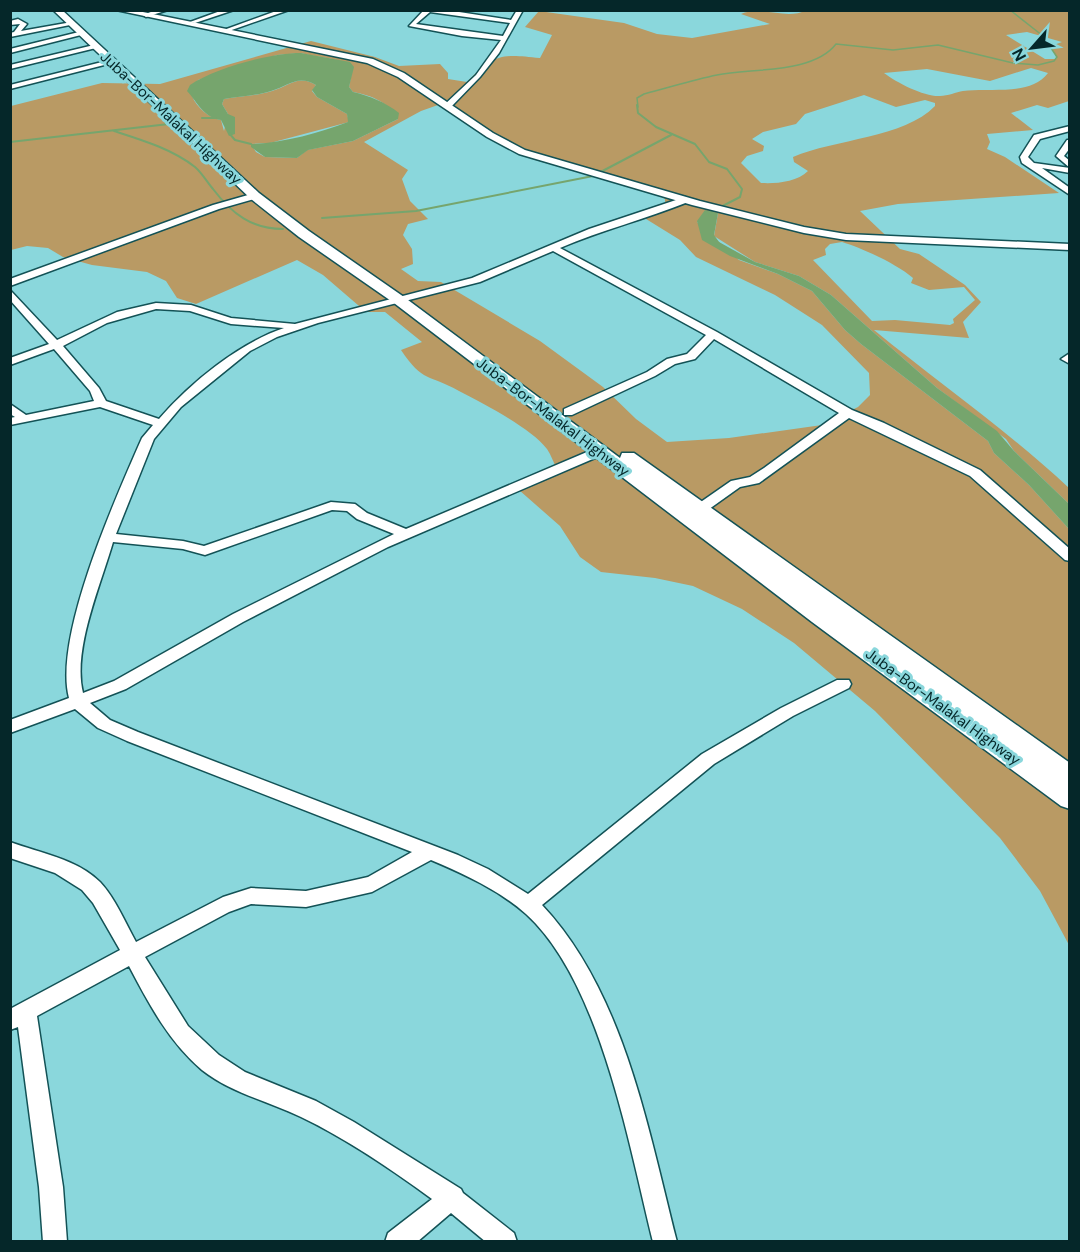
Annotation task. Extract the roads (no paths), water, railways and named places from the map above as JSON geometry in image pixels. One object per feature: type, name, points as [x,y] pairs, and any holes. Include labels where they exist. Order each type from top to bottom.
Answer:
[{"type":"highway","name":"Juba-Bor-Malakal Highway","points":[[57,10],[316,231],[1070,776]]},
{"type":"highway","name":"Juba-Bor-Malakal Highway","points":[[72,23],[94,47],[255,196],[304,234],[406,298],[598,452],[1070,799]]},
{"type":"main road","points":[[119,10],[330,51],[370,61],[401,75],[490,135],[522,152],[685,200],[710,204],[728,211],[804,230],[846,237],[1070,247]]},
{"type":"street","points":[[146,15],[165,10]]},
{"type":"street","points":[[193,22],[231,10]]},
{"type":"street","points":[[257,10],[273,14]]},
{"type":"street","points":[[224,31],[286,10]]},
{"type":"street","points":[[412,10],[469,17],[503,16],[512,21]]},
{"type":"street","points":[[447,106],[478,76],[506,38],[512,21],[520,10]]},
{"type":"street","points":[[428,11],[411,25],[506,38]]},
{"type":"street","points":[[10,23],[18,21],[24,24],[14,34]]},
{"type":"street","points":[[14,34],[72,23]]},
{"type":"street","points":[[10,51],[72,23]]},
{"type":"street","points":[[10,67],[94,47]]},
{"type":"street","points":[[10,87],[110,62]]},
{"type":"street","points":[[1070,128],[1037,137],[1024,157],[1028,163],[1070,192]]},
{"type":"street","points":[[1070,142],[1067,151],[1060,156],[1070,166]]},
{"type":"street","points":[[1028,163],[1070,171]]},
{"type":"street","points":[[10,283],[216,207],[255,196]]},
{"type":"street","points":[[108,537],[148,438],[177,405],[246,349],[273,335],[300,326],[476,280],[612,223],[652,213],[685,200]]},
{"type":"street","points":[[552,247],[713,334],[848,413],[880,426],[975,473],[1070,557]]},
{"type":"street","points":[[10,292],[95,390],[101,403]]},
{"type":"street","points":[[10,362],[56,345],[85,328],[135,310],[155,306],[191,308],[228,320],[300,326]]},
{"type":"street","points":[[568,412],[651,374],[671,362],[691,357],[713,334]]},
{"type":"street","points":[[1070,356],[1066,358],[1070,361]]},
{"type":"street","points":[[10,422],[101,403],[160,423],[121,495],[78,634],[74,665],[74,687],[78,702],[104,724],[157,747],[429,852],[489,880],[528,904],[550,926],[574,963],[608,1033],[665,1242]]},
{"type":"street","points":[[10,407],[25,420]]},
{"type":"street","points":[[700,509],[736,484],[754,480],[768,471],[829,424],[848,413]]},
{"type":"street","points":[[10,727],[120,685],[238,618],[407,534],[598,452]]},
{"type":"street","points":[[108,537],[183,545],[205,551],[331,506],[350,507],[362,516],[407,534]]},
{"type":"street","points":[[528,904],[708,759],[787,711],[843,684]]},
{"type":"street","points":[[10,850],[69,872],[90,884],[160,1002],[191,1046],[212,1063],[234,1078],[320,1114],[398,1160],[453,1197],[505,1242]]},
{"type":"street","points":[[55,1242],[51,1187],[18,1015],[224,905],[251,896],[306,899],[372,884],[429,852]]},
{"type":"street","points":[[397,1242],[453,1197]]},
{"type":"waterway","points":[[638,107],[637,98],[644,94],[717,75],[797,65],[826,54],[836,44],[893,50],[938,45],[1013,63],[1038,65],[1054,61],[1057,57],[1043,36],[1010,10]]},
{"type":"waterway","points":[[637,105],[638,113],[656,127],[695,144],[709,162],[727,169],[742,189],[740,197],[711,212],[709,216]]},
{"type":"waterway","points":[[202,118],[216,118]]},
{"type":"waterway","points":[[10,142],[169,124]]},
{"type":"waterway","points":[[114,131],[177,155],[198,169],[220,198],[235,213],[252,223],[283,229]]},
{"type":"waterway","points":[[229,133],[235,140],[251,144]]},
{"type":"waterway","points":[[322,218],[416,211],[593,176],[671,135]]}]
